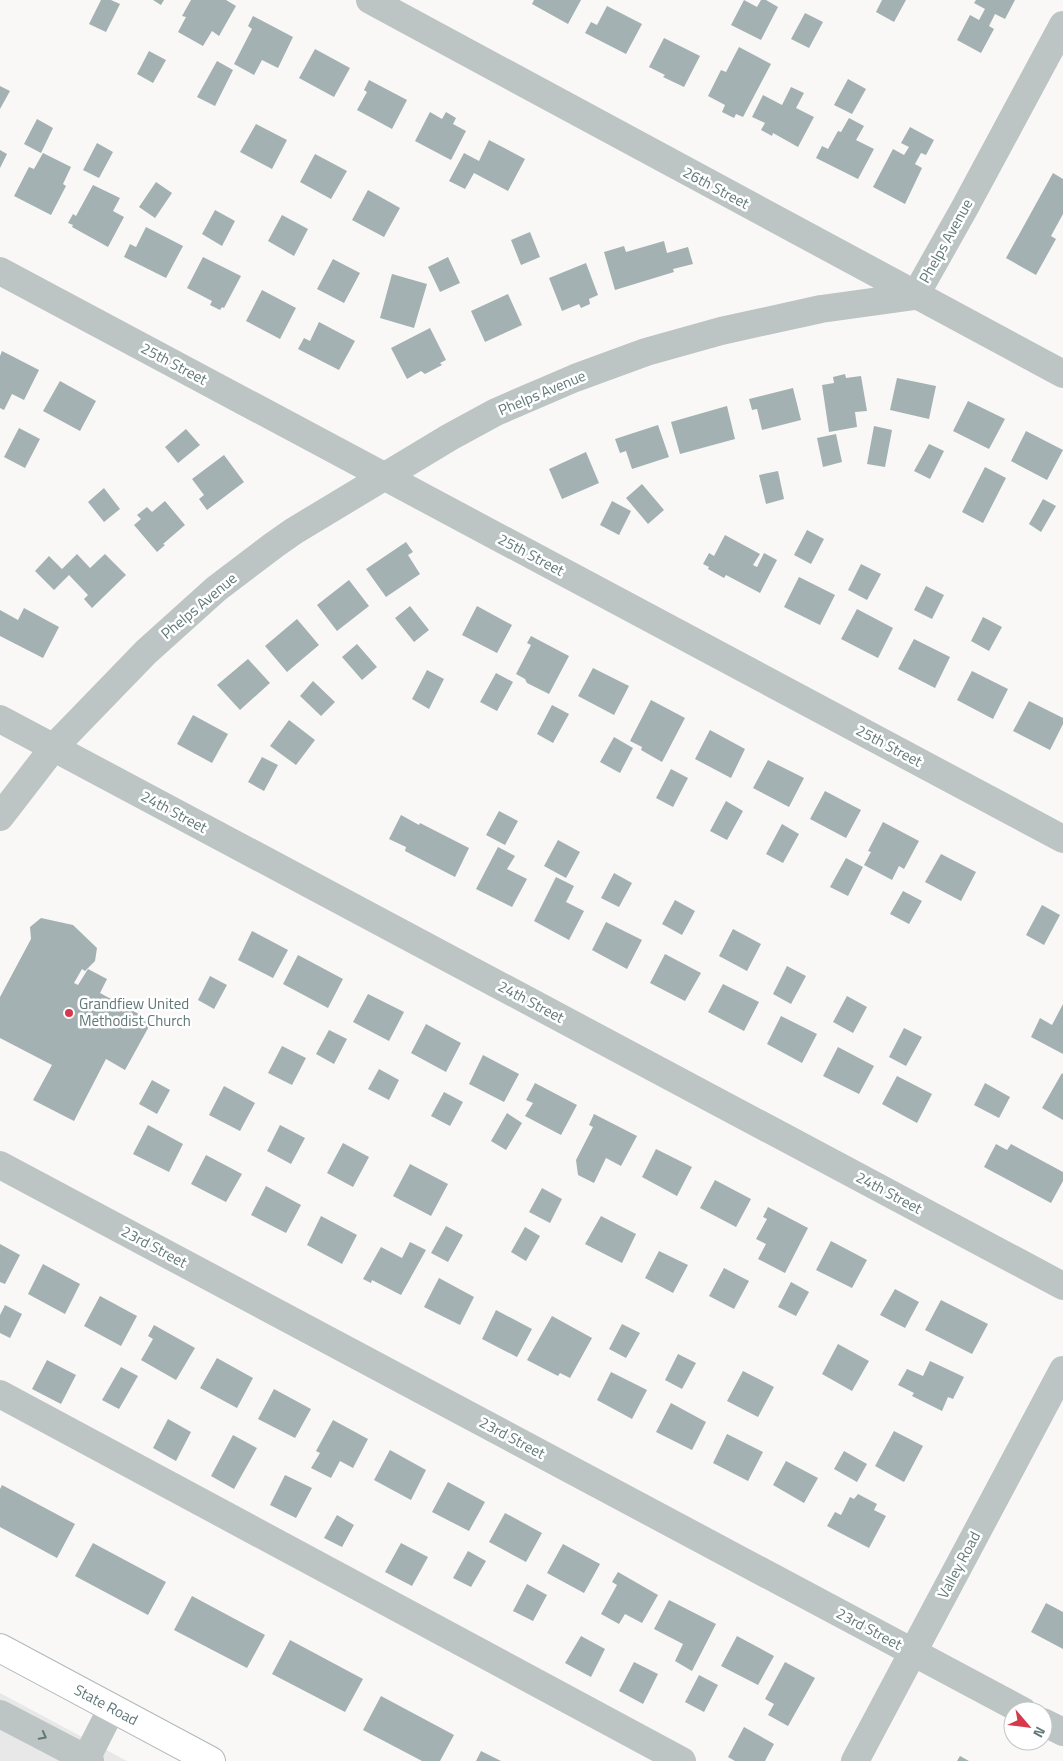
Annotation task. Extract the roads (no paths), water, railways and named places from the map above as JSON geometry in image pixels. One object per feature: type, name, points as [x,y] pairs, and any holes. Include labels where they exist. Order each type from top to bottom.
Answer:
[{"type":"main road","name":"State Road","points":[[0,1648],[211,1761]]},
{"type":"street","name":"26th Street","points":[[370,0],[915,296],[1063,374]]},
{"type":"street","name":"Phelps Avenue","points":[[0,817],[54,747],[146,652],[216,589],[294,531],[386,478],[450,438],[496,412],[575,378],[646,352],[721,331],[821,309],[915,296],[964,210],[1063,25]]},
{"type":"street","name":"25th Street","points":[[0,271],[1063,839]]},
{"type":"street","name":"24th Street","points":[[0,719],[1063,1286]]},
{"type":"street","name":"23rd Street","points":[[0,1165],[1004,1701]]},
{"type":"street","name":"Valley Road","points":[[855,1761],[1063,1370]]},
{"type":"street","points":[[0,1394],[682,1761]]},
{"type":"street","points":[[0,1714],[87,1760],[112,1708]]},
{"type":"place","name":"Grandfiew United Methodist Church","points":[[69,1013]]}]
